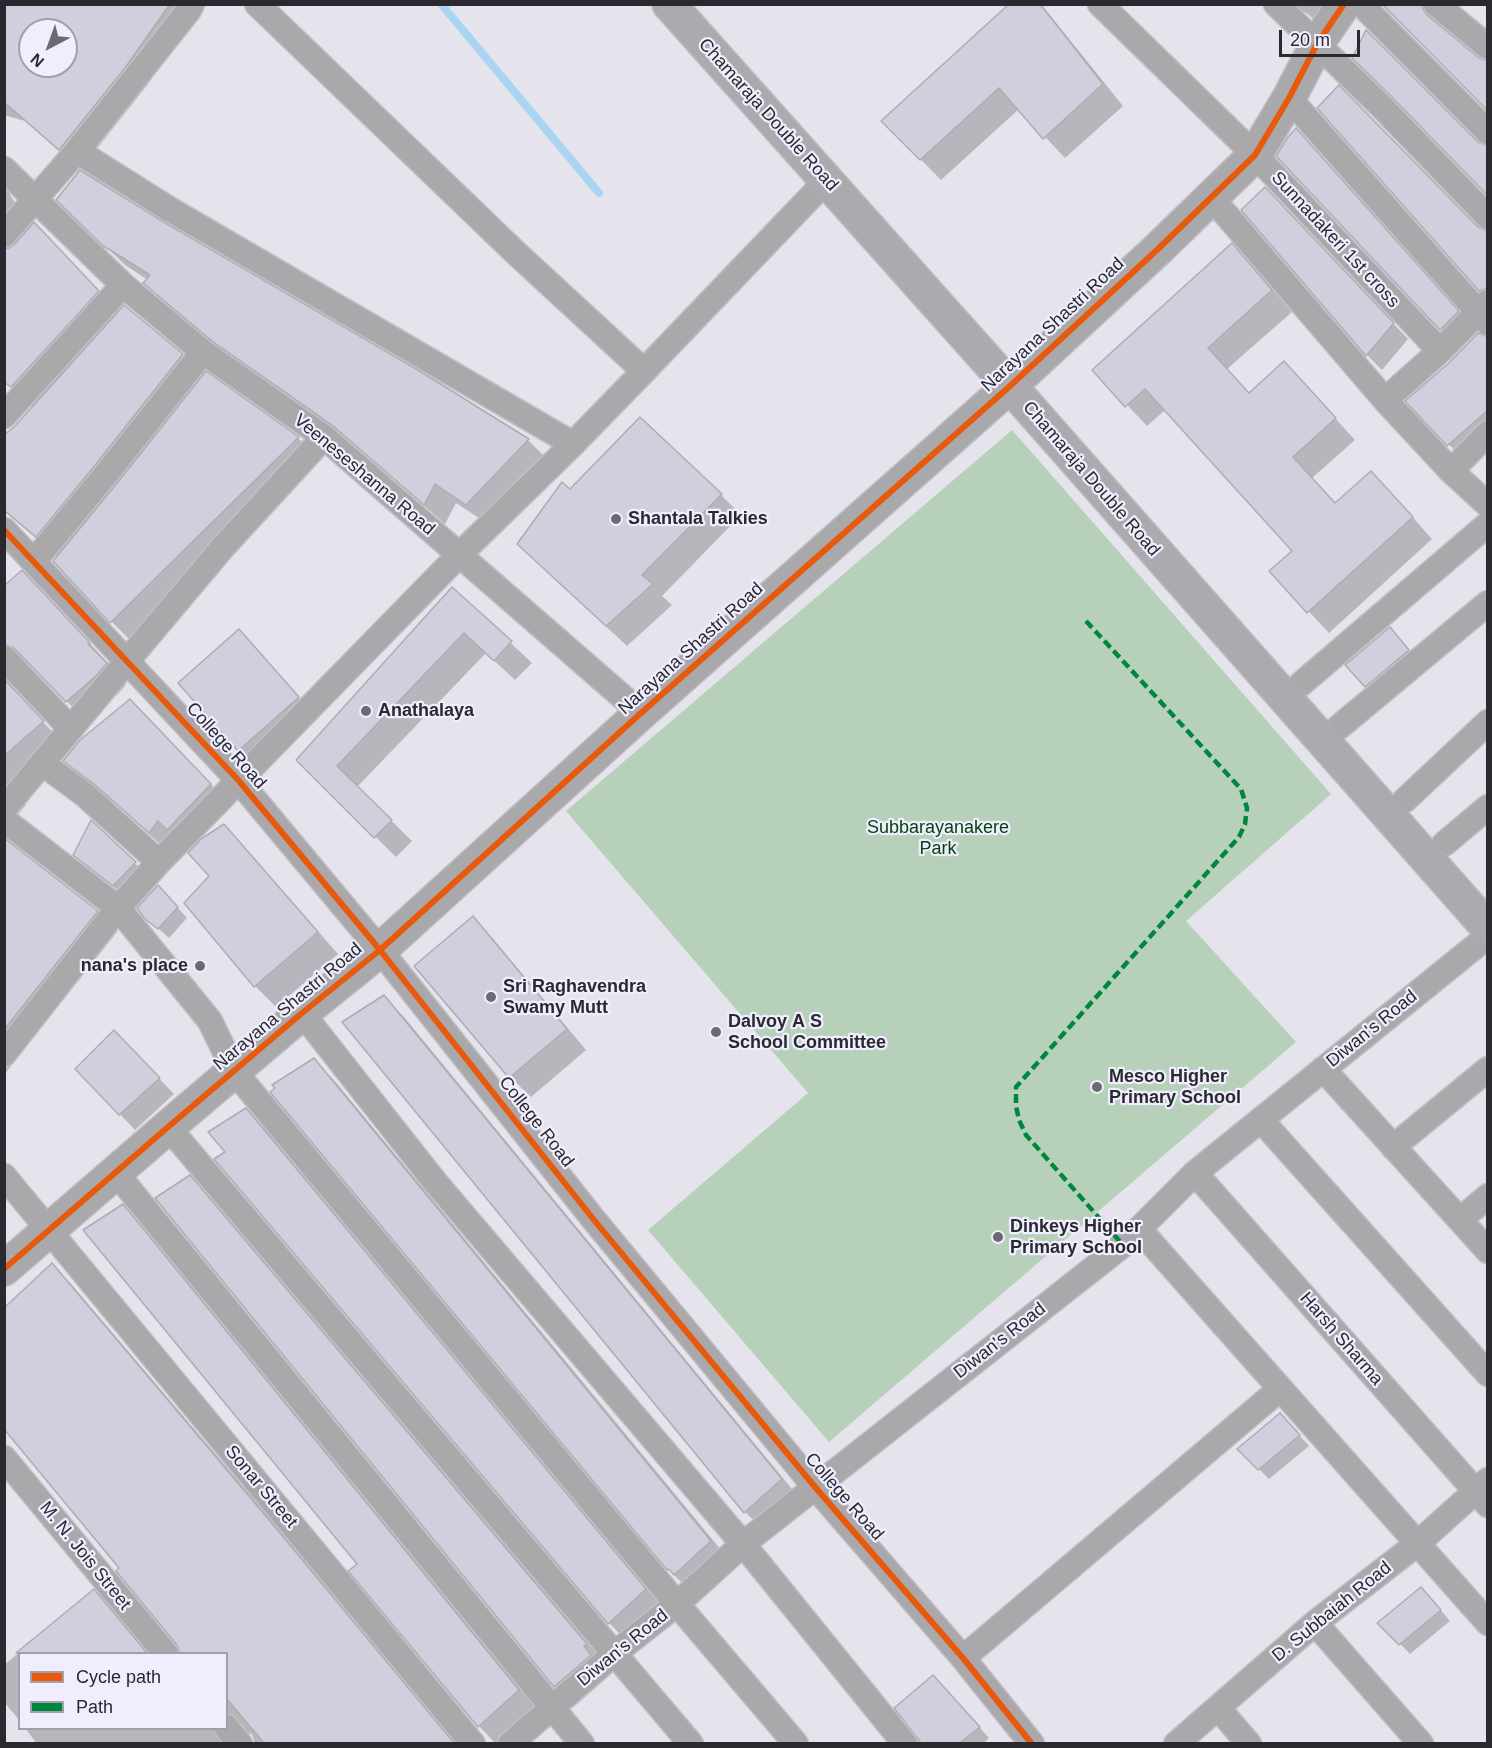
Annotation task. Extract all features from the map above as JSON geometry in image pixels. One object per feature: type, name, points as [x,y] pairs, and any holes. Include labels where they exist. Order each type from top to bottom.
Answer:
[{"type":"main road","name":"Chamaraja Double Road","points":[[669,4],[826,181],[1018,379],[1301,684],[1488,893]]},
{"type":"main road","name":"Chamaraja Double Road","points":[[696,4],[842,169],[1018,379],[1488,928]]},
{"type":"street","points":[[4,235],[77,151],[192,4]]},
{"type":"street","points":[[257,4],[516,253],[644,371]]},
{"type":"street","name":"Sunnadakeri 1st cross","points":[[1100,4],[1255,155],[1440,351]]},
{"type":"street","points":[[1276,4],[1380,105],[1488,217]]},
{"type":"street","name":"Narayana Shastri Road","points":[[4,1269],[302,1013],[380,950],[641,713],[1018,379],[1158,249],[1255,155],[1289,98],[1317,44],[1344,4]]},
{"type":"street","points":[[1361,4],[1488,132]]},
{"type":"street","points":[[1436,4],[1488,47]]},
{"type":"street","points":[[1289,98],[1484,312],[1385,400]]},
{"type":"street","points":[[77,151],[169,209],[573,444]]},
{"type":"street","name":"Veeneseshanna Road","points":[[4,169],[123,285],[203,352],[324,437],[641,713]]},
{"type":"street","points":[[4,1054],[118,908],[159,862],[459,555],[573,444],[826,181]]},
{"type":"street","points":[[1210,197],[1385,400],[1451,471],[1488,505]]},
{"type":"street","points":[[4,416],[123,285]]},
{"type":"street","points":[[34,561],[203,352]]},
{"type":"street","points":[[1451,471],[1488,433]]},
{"type":"street","points":[[4,809],[223,547],[324,437]]},
{"type":"street","points":[[1301,684],[1488,524]]},
{"type":"street","name":"College Road","points":[[4,530],[239,781],[380,950],[594,1220],[815,1487],[963,1658],[1032,1743]]},
{"type":"street","points":[[1340,727],[1488,603]]},
{"type":"street","points":[[4,658],[71,729]]},
{"type":"street","points":[[1405,800],[1488,722]]},
{"type":"street","points":[[42,763],[85,795],[159,862]]},
{"type":"street","points":[[1444,844],[1488,807]]},
{"type":"street","points":[[4,820],[118,908],[210,1021],[234,1071],[677,1604],[796,1743]]},
{"type":"street","name":"Diwan's Road","points":[[510,1743],[615,1653],[677,1604],[743,1544],[1123,1245],[1194,1173],[1488,936]]},
{"type":"street","points":[[302,1013],[436,1183],[743,1544],[906,1743]]},
{"type":"street","points":[[1323,1069],[1488,1251]]},
{"type":"street","points":[[1393,1147],[1488,1069]]},
{"type":"street","points":[[1261,1120],[1488,1374]]},
{"type":"street","points":[[168,1127],[690,1743]]},
{"type":"street","points":[[116,1173],[551,1708],[582,1743]]},
{"type":"street","name":"Harsh Sharma","points":[[1194,1173],[1483,1492]]},
{"type":"street","name":"Sonar Street","points":[[4,1176],[473,1743]]},
{"type":"street","points":[[1460,1220],[1488,1196]]},
{"type":"street","points":[[1139,1229],[1488,1623]]},
{"type":"street","points":[[963,1658],[1280,1389]]},
{"type":"street","name":"M. N. Jois Street","points":[[4,1458],[165,1652]]},
{"type":"street","name":"D. Subbaiah Road","points":[[1176,1743],[1315,1623],[1483,1492]]},
{"type":"street","points":[[1315,1623],[1421,1743]]},
{"type":"street","points":[[1218,1708],[1249,1743]]},
{"type":"street","points":[[228,1729],[240,1743]]},
{"type":"green space","name":"Subbarayanakere Park","points":[[1012,430],[1331,794],[1186,921],[1296,1042],[829,1442],[648,1230],[808,1093],[566,811]]},
{"type":"building","points":[[4,4],[170,4],[125,68],[59,150],[4,102]]},
{"type":"building","points":[[1009,4],[1040,4],[1103,84],[1043,139],[999,88],[920,160],[881,121]]},
{"type":"building","points":[[1382,4],[1422,4],[1427,15],[1479,58],[1488,61],[1488,111]]},
{"type":"building","points":[[1366,30],[1478,142],[1488,146],[1488,196],[1352,58]]},
{"type":"building","points":[[1339,85],[1478,227],[1488,231],[1488,288],[1479,291],[1317,108]]},
{"type":"building","points":[[1296,128],[1459,311],[1440,330],[1276,156]]},
{"type":"building","points":[[80,170],[162,221],[418,370],[529,439],[466,505],[435,484],[424,505],[332,425],[212,341],[143,283],[150,275],[102,245],[56,200]]},
{"type":"building","points":[[1265,187],[1394,323],[1366,356],[1241,210]]},
{"type":"building","points":[[34,222],[99,291],[11,387],[4,382],[4,249],[15,244]]},
{"type":"building","points":[[1232,243],[1272,290],[1208,348],[1249,393],[1284,361],[1336,418],[1293,457],[1335,503],[1371,471],[1413,517],[1307,613],[1269,571],[1292,551],[1145,389],[1125,407],[1092,370]]},
{"type":"building","points":[[124,305],[183,354],[36,537],[4,510],[4,435],[15,426]]},
{"type":"building","points":[[1478,333],[1488,337],[1488,410],[1447,446],[1405,401],[1450,362]]},
{"type":"building","points":[[206,371],[299,437],[110,623],[53,561]]},
{"type":"building","name":"Shantala Talkies","points":[[640,417],[722,494],[642,575],[653,584],[606,626],[517,544],[562,482],[570,489]]},
{"type":"building","points":[[22,570],[107,663],[97,675],[66,702],[14,648],[4,644],[4,586]]},
{"type":"building","name":"Anathalaya","points":[[452,587],[512,641],[494,661],[464,633],[337,766],[392,820],[374,838],[296,760]]},
{"type":"building","points":[[1390,627],[1409,650],[1365,687],[1345,665]]},
{"type":"building","points":[[239,629],[299,697],[238,751],[178,683]]},
{"type":"building","points":[[4,679],[44,721],[4,756]]},
{"type":"building","points":[[130,699],[211,784],[167,830],[158,821],[149,833],[94,784],[63,761],[80,740]]},
{"type":"building","points":[[91,820],[136,862],[113,886],[73,855]]},
{"type":"building","points":[[224,824],[318,932],[254,987],[184,903],[209,876],[188,853],[201,839]]},
{"type":"building","points":[[4,838],[98,911],[4,1030]]},
{"type":"building","points":[[158,885],[178,907],[158,929],[145,919],[137,908]]},
{"type":"building","name":"Sri Raghavendra Swamy Mutt","points":[[473,916],[567,1029],[509,1078],[414,966]]},
{"type":"building","points":[[384,995],[782,1479],[744,1513],[342,1022]]},
{"type":"building","points":[[114,1030],[160,1078],[119,1115],[75,1069]]},
{"type":"building","points":[[314,1058],[711,1541],[674,1575],[669,1569],[667,1570],[270,1092],[275,1088],[272,1085]]},
{"type":"building","points":[[246,1108],[646,1589],[608,1624],[214,1159],[225,1152],[208,1132]]},
{"type":"building","points":[[190,1175],[587,1644],[584,1646],[591,1655],[554,1687],[155,1198]]},
{"type":"building","points":[[123,1204],[519,1690],[478,1727],[348,1571],[357,1564],[83,1230]]},
{"type":"building","points":[[52,1263],[454,1743],[264,1743],[228,1700],[228,1652],[180,1652],[177,1645],[116,1571],[119,1568],[4,1429],[4,1308]]},
{"type":"building","points":[[1280,1413],[1300,1435],[1258,1470],[1237,1449]]},
{"type":"building","points":[[1421,1587],[1441,1610],[1399,1645],[1377,1623]]},
{"type":"building","points":[[94,1589],[146,1652],[18,1652],[16,1653]]},
{"type":"building","points":[[933,1675],[980,1727],[960,1743],[921,1743],[894,1708]]},
{"type":"waterway","points":[[441,4],[599,193]]},
{"type":"marked path","points":[[1086,621],[1241,789],[1247,808],[1245,824],[1239,837],[1016,1087],[1016,1106],[1026,1135],[1123,1245]]},
{"type":"cycle path","points":[[4,1269],[302,1013],[380,950],[641,713],[1010,386],[1158,249],[1255,155],[1289,98],[1317,44],[1344,4]]},
{"type":"cycle path","points":[[4,530],[239,781],[380,950],[594,1220],[815,1487],[963,1658],[1032,1744]]},
{"type":"place","name":"Shantala Talkies","points":[[616,519]]},
{"type":"place","name":"Anathalaya","points":[[366,711]]},
{"type":"place","name":"nana's place","points":[[200,966]]},
{"type":"place","name":"Sri Raghavendra Swamy Mutt","points":[[491,997]]},
{"type":"place","name":"Dalvoy A S School Committee","points":[[716,1032]]},
{"type":"place","name":"Mesco Higher Primary School","points":[[1097,1087]]},
{"type":"place","name":"Dinkeys Higher Primary School","points":[[998,1237]]}]
